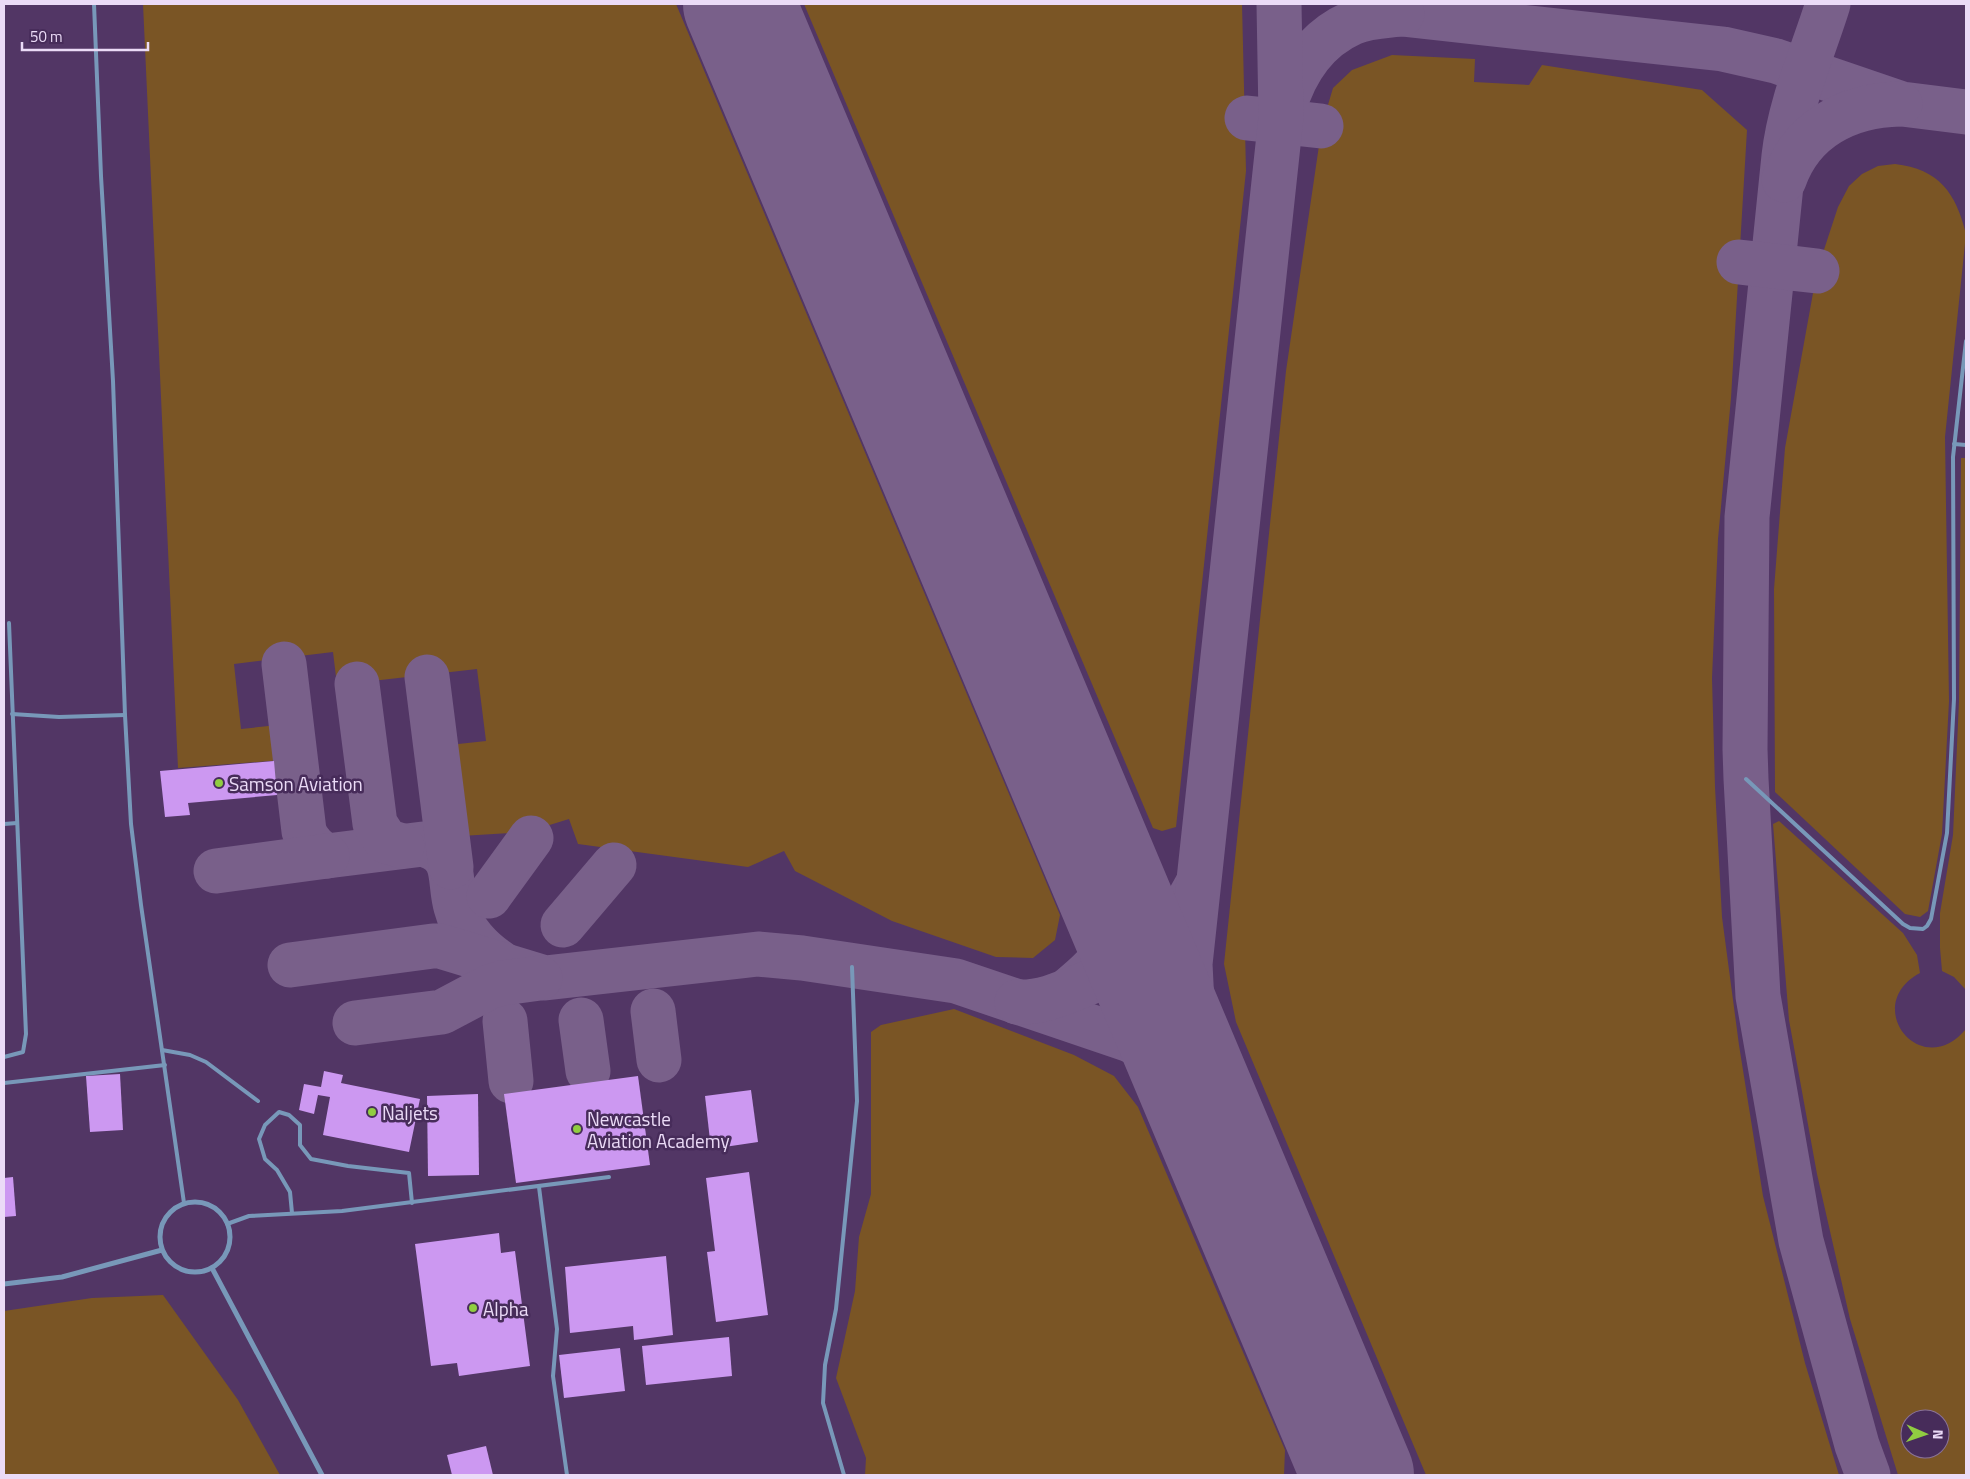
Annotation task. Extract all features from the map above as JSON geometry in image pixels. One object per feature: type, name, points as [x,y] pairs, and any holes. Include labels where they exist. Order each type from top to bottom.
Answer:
[{"type":"street","points":[[197,1202],[210,1205],[220,1213],[227,1224],[230,1236],[228,1249],[222,1260],[212,1268],[201,1272],[189,1272],[178,1268],[168,1261],[162,1250],[159,1236],[162,1222],[171,1210],[184,1203],[197,1202]]},
{"type":"street","points":[[4,1284],[62,1277],[162,1250]]},
{"type":"street","points":[[212,1268],[322,1475]]},
{"type":"lane","points":[[94,4],[113,381],[125,715],[134,851],[184,1203]]},
{"type":"lane","points":[[1746,779],[1903,924],[1917,930],[1927,926],[1934,911],[1947,833],[1954,699],[1953,457],[1966,340]]},
{"type":"lane","points":[[1954,444],[1966,445]]},
{"type":"lane","points":[[4,1057],[23,1052],[26,1034],[9,623]]},
{"type":"lane","points":[[12,714],[59,717],[125,715]]},
{"type":"lane","points":[[4,824],[17,823]]},
{"type":"lane","points":[[844,1475],[824,1403],[824,1365],[836,1309],[857,1101],[852,967]]},
{"type":"lane","points":[[162,1050],[190,1055],[206,1062],[258,1100]]},
{"type":"lane","points":[[4,1083],[165,1065]]},
{"type":"lane","points":[[292,1213],[290,1192],[277,1170],[265,1159],[259,1138],[265,1125],[279,1112],[290,1116],[300,1125],[300,1145],[312,1159],[348,1166],[409,1173],[412,1203]]},
{"type":"lane","points":[[227,1224],[249,1216],[342,1211],[609,1177]]},
{"type":"lane","points":[[539,1187],[557,1329],[553,1376],[567,1475]]},
{"type":"shaded area","points":[[143,4],[676,4],[1060,915],[1055,940],[1033,958],[996,957],[892,921],[795,871],[784,851],[748,867],[578,844],[569,819],[527,832],[461,836],[449,745],[486,741],[477,669],[337,685],[333,652],[234,664],[241,729],[278,725],[282,760],[178,768]]},
{"type":"shaded area","points":[[804,4],[1242,4],[1246,171],[1176,827],[1162,831],[1153,828]]},
{"type":"shaded area","points":[[1392,55],[1475,59],[1474,82],[1529,85],[1542,65],[1702,90],[1747,130],[1731,398],[1718,539],[1712,678],[1715,787],[1722,917],[1739,1045],[1763,1196],[1805,1363],[1839,1475],[1426,1475],[1236,1022],[1224,964],[1286,371],[1322,125],[1333,88],[1352,70]]},
{"type":"shaded area","points":[[1895,164],[1923,171],[1943,186],[1957,206],[1966,234],[1945,437],[1949,701],[1942,834],[1928,911],[1920,917],[1905,914],[1775,792],[1774,589],[1785,448],[1817,271],[1838,207],[1849,186],[1862,174],[1878,166]]},
{"type":"shaded area","points":[[1961,458],[1966,458],[1966,990],[1954,977],[1942,971],[1940,948],[1940,913],[1953,835],[1959,701]]},
{"type":"shaded area","points":[[1779,821],[1903,933],[1917,955],[1920,973],[1903,987],[1896,1003],[1896,1019],[1904,1033],[1916,1043],[1931,1048],[1949,1043],[1966,1029],[1966,1475],[1898,1475],[1850,1319],[1817,1174],[1789,1020],[1773,824]]},
{"type":"shaded area","points":[[954,1009],[1074,1055],[1114,1076],[1138,1107],[1285,1450],[1284,1475],[865,1475],[866,1458],[836,1378],[855,1291],[859,1237],[871,1194],[871,1032],[881,1025]]},
{"type":"shaded area","points":[[163,1295],[238,1400],[280,1475],[4,1475],[4,1311],[92,1298]]},
{"type":"building","name":"Samson Aviation","points":[[274,761],[277,795],[188,803],[190,815],[165,817],[160,771]]},
{"type":"building","name":"Naljets","points":[[324,1071],[343,1075],[341,1083],[420,1099],[409,1152],[323,1135],[330,1097],[318,1095],[314,1114],[299,1110],[304,1084],[321,1087]]},
{"type":"building","points":[[120,1074],[123,1130],[90,1132],[86,1076]]},
{"type":"building","name":"Newcastle Aviation Academy","points":[[638,1076],[650,1165],[516,1183],[504,1094]]},
{"type":"building","points":[[751,1090],[758,1142],[711,1149],[705,1096]]},
{"type":"building","points":[[478,1094],[479,1175],[428,1176],[427,1096]]},
{"type":"building","points":[[749,1172],[768,1315],[716,1322],[707,1252],[715,1251],[706,1178]]},
{"type":"building","points":[[13,1177],[16,1216],[4,1217],[4,1178]]},
{"type":"building","name":"Alpha","points":[[499,1233],[501,1253],[515,1251],[530,1366],[459,1376],[457,1363],[431,1366],[415,1244]]},
{"type":"building","points":[[666,1256],[673,1335],[634,1340],[633,1326],[570,1333],[565,1267]]},
{"type":"building","points":[[729,1337],[732,1376],[646,1385],[642,1346]]},
{"type":"building","points":[[620,1348],[625,1391],[564,1398],[559,1355]]},
{"type":"building","points":[[486,1446],[493,1475],[452,1475],[447,1455]]},
{"type":"taxiway","points":[[1209,1121],[1195,1063],[1190,964],[1281,117],[1279,4]]},
{"type":"taxiway","points":[[1365,4],[1402,14],[1723,49],[1776,61],[1902,104],[1966,112]]},
{"type":"taxiway","points":[[1828,4],[1796,98],[1784,156],[1747,517],[1745,749],[1758,996],[1801,1241],[1857,1445],[1868,1475]]},
{"type":"taxiway","points":[[1284,108],[1294,81],[1301,69],[1318,47],[1328,38],[1352,23],[1364,19],[1402,14]]},
{"type":"taxiway","points":[[1784,180],[1792,162],[1803,146],[1815,133],[1830,123],[1863,109],[1881,105],[1900,104]]},
{"type":"taxiway","points":[[1247,118],[1321,126]]},
{"type":"taxiway","points":[[1739,262],[1817,271]]},
{"type":"taxiway","points":[[284,664],[304,831],[310,843],[327,856],[423,844],[434,849],[447,861],[456,907],[463,924],[480,947],[502,964]]},
{"type":"taxiway","points":[[427,677],[451,867]]},
{"type":"taxiway","points":[[357,684],[375,824],[386,841],[402,846]]},
{"type":"taxiway","points":[[489,896],[531,838]]},
{"type":"taxiway","points":[[216,871],[327,856]]},
{"type":"taxiway","points":[[563,925],[614,865]]},
{"type":"taxiway","points":[[1071,988],[1095,966],[1105,950],[1109,926],[1109,883]]},
{"type":"taxiway","points":[[1017,1002],[1042,1000],[1057,995],[1110,974],[1132,962],[1154,943],[1174,921],[1197,885]]},
{"type":"taxiway","points":[[290,965],[433,946],[440,946],[545,978],[758,954],[802,958],[956,981],[1130,1040],[1186,1066]]},
{"type":"taxiway","points":[[355,1023],[442,1012],[489,987],[502,983],[540,978]]},
{"type":"taxiway","points":[[653,1011],[659,1060]]},
{"type":"taxiway","points":[[581,1020],[588,1071]]},
{"type":"taxiway","points":[[505,1021],[511,1081]]},
{"type":"runway","points":[[739,4],[1358,1475]]},
{"type":"place","name":"Samson Aviation","points":[[219,783]]},
{"type":"place","name":"Naljets","points":[[372,1112]]},
{"type":"place","name":"Newcastle Aviation Academy","points":[[577,1129]]},
{"type":"place","name":"Alpha","points":[[473,1308]]}]
